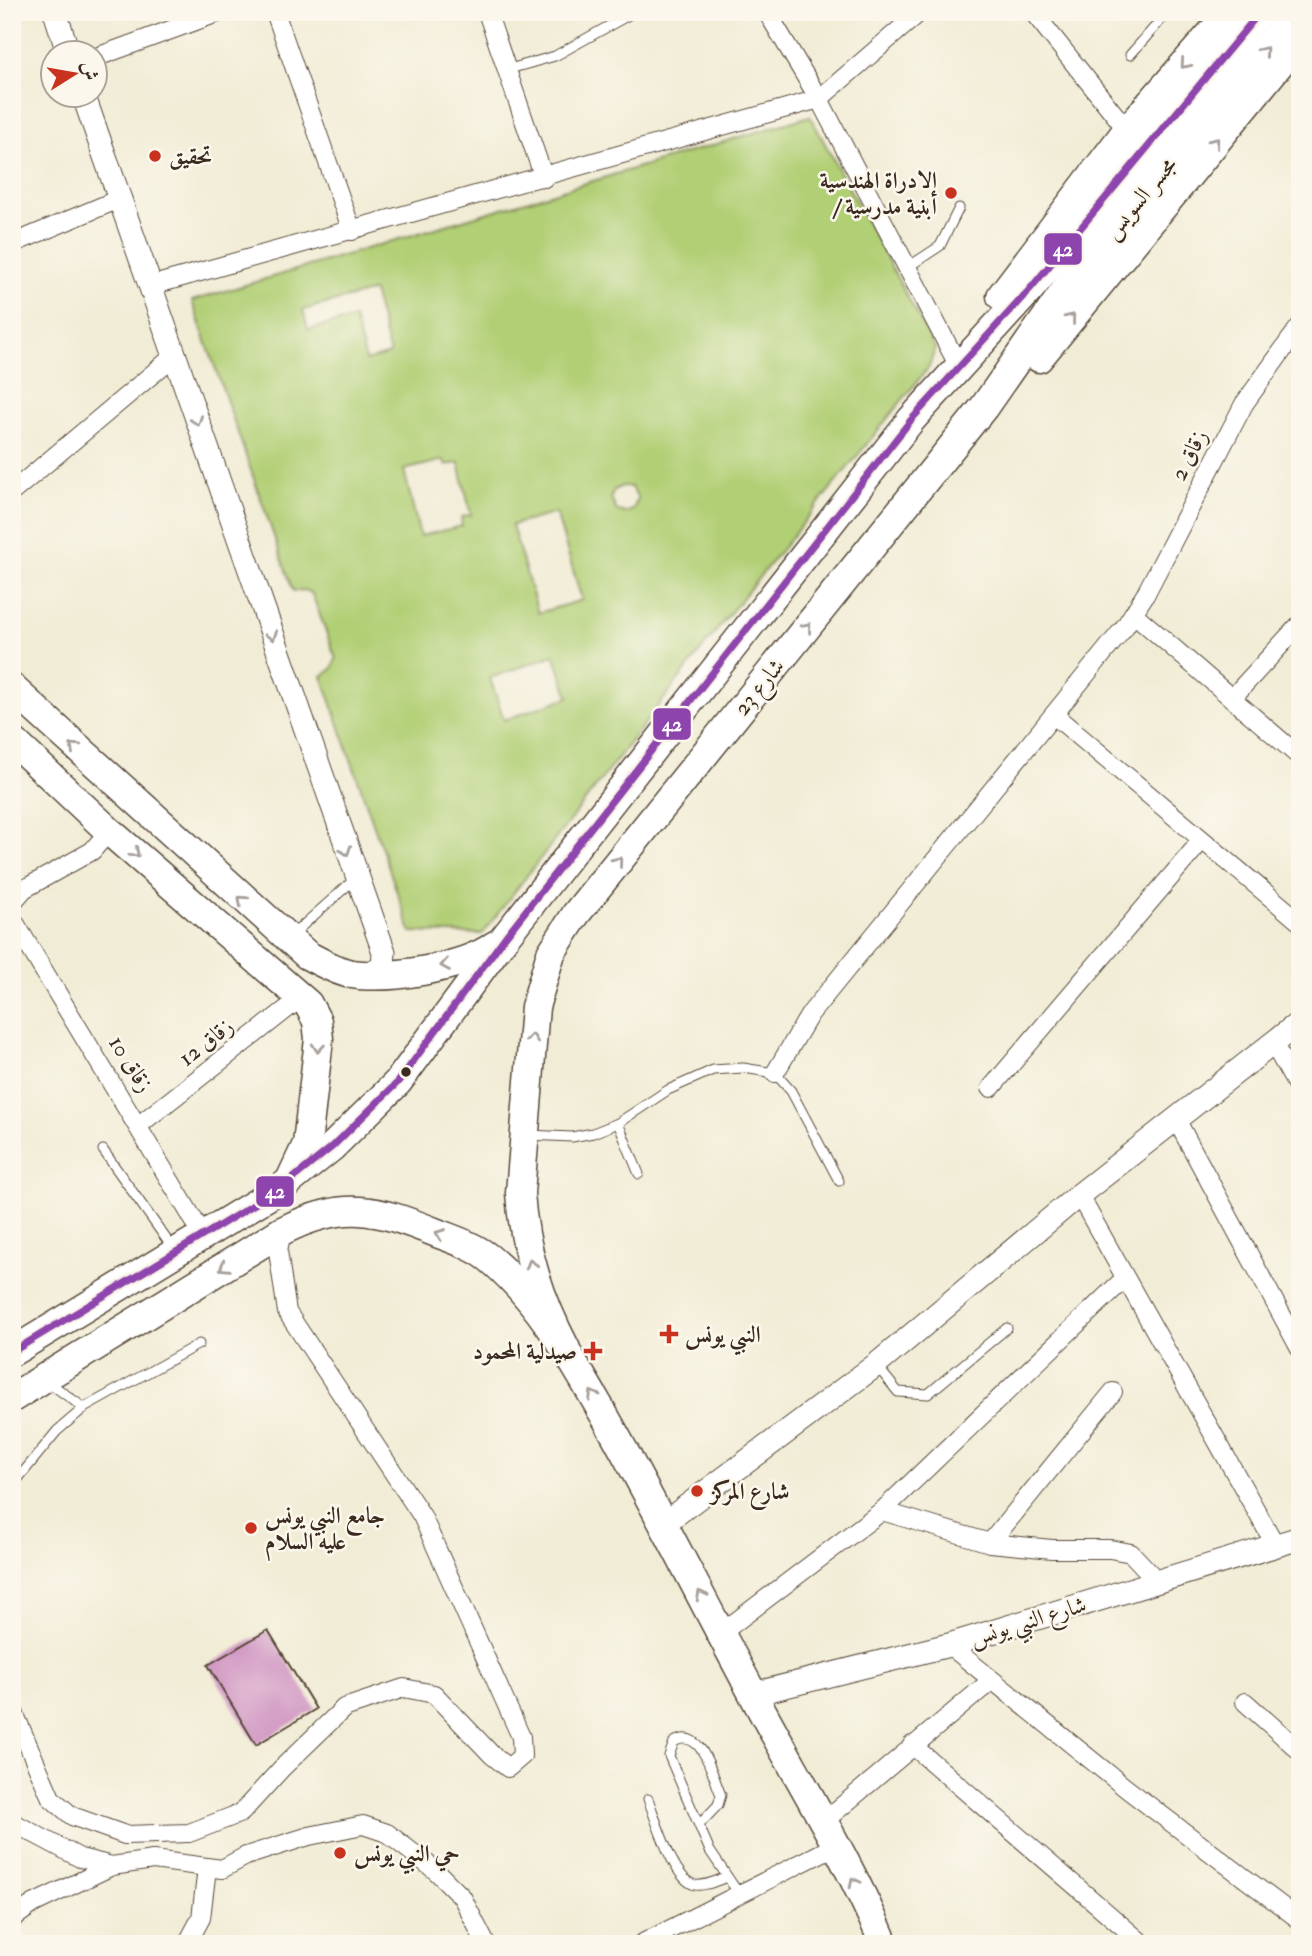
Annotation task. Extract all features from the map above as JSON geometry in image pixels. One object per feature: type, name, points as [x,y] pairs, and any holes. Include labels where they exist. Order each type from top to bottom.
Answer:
[{"type":"main road","points":[[911,421],[954,357],[1127,130],[1230,12]]},
{"type":"main road","name":"مجسر السويس","points":[[943,459],[1015,366],[1067,265],[1260,12]]},
{"type":"main road","name":"مجسر السويس","points":[[911,421],[1067,265],[1296,12]]},
{"type":"main road","points":[[943,459],[1019,383],[1300,39]]},
{"type":"main road","name":"شارع 23","points":[[281,1188],[340,1139],[398,1083],[505,937],[911,421]]},
{"type":"main road","name":"شارع 23","points":[[566,1349],[540,1293],[527,1250],[520,1193],[535,1007],[541,979],[551,953],[576,914],[943,459]]},
{"type":"main road","points":[[12,688],[287,940],[330,967],[366,974],[463,962],[479,956],[505,937]]},
{"type":"main road","points":[[12,740],[109,831],[302,997],[313,1013],[319,1030],[304,1157],[281,1188],[177,1254],[12,1352]]},
{"type":"main road","points":[[12,1398],[282,1231],[316,1215],[361,1209],[404,1219],[457,1240],[489,1258],[547,1321],[566,1349],[829,1834],[884,1944]]},
{"type":"street","points":[[55,12],[63,38]]},
{"type":"street","points":[[108,53],[220,12]]},
{"type":"street","points":[[275,12],[352,231]]},
{"type":"street","points":[[486,12],[544,178]]},
{"type":"street","points":[[767,12],[819,99],[954,357]]},
{"type":"street","points":[[150,286],[819,99],[920,12]]},
{"type":"street","points":[[1033,12],[1127,130]]},
{"type":"street","points":[[88,108],[385,958],[379,970],[366,974]]},
{"type":"street","points":[[12,244],[120,199]]},
{"type":"street","name":"زقاق 2","points":[[775,1073],[810,1014],[1134,614],[1244,404],[1300,326]]},
{"type":"street","points":[[12,492],[174,356]]},
{"type":"street","points":[[1134,614],[1300,757]]},
{"type":"street","points":[[1232,698],[1300,624]]},
{"type":"street","points":[[1054,715],[1300,922]]},
{"type":"street","points":[[12,903],[24,889],[92,851],[109,831]]},
{"type":"street","points":[[991,1088],[1202,840]]},
{"type":"street","name":"زقاق 10","points":[[12,918],[204,1237]]},
{"type":"street","name":"زقاق 12","points":[[139,1125],[302,997]]},
{"type":"street","points":[[663,1524],[876,1365],[1079,1195],[1177,1121],[1300,1022]]},
{"type":"street","points":[[1273,1043],[1300,1091]]},
{"type":"street","points":[[1177,1121],[1300,1349]]},
{"type":"street","points":[[1079,1195],[1276,1546]]},
{"type":"street","points":[[12,1708],[51,1798],[72,1816],[125,1835],[189,1833],[241,1813],[282,1768],[344,1708],[404,1688],[434,1694],[492,1755],[508,1768],[523,1756],[521,1737],[422,1516],[287,1312],[278,1251],[282,1231]]},
{"type":"street","points":[[721,1633],[882,1511],[1124,1279]]},
{"type":"street","points":[[990,1543],[1113,1392]]},
{"type":"street","points":[[882,1511],[990,1543],[1052,1549],[1110,1549],[1131,1553],[1158,1583]]},
{"type":"street","name":"شارع النبي يونس","points":[[753,1695],[949,1645],[1300,1538]]},
{"type":"street","points":[[949,1645],[1126,1788],[1300,1920]]},
{"type":"street","points":[[641,1944],[738,1894],[829,1834],[912,1745],[992,1680]]},
{"type":"street","points":[[1245,1702],[1300,1751]]},
{"type":"street","points":[[912,1745],[1143,1944]]},
{"type":"street","points":[[12,1822],[80,1858],[113,1866]]},
{"type":"street","points":[[12,1919],[44,1898],[113,1866],[153,1860],[222,1869],[246,1856],[309,1836],[363,1825],[387,1833],[435,1870],[462,1897],[486,1944]]},
{"type":"street","points":[[187,1944],[201,1918],[207,1868]]},
{"type":"lane","points":[[506,70],[555,56],[634,12]]},
{"type":"lane","points":[[1130,55],[1168,12]]},
{"type":"lane","points":[[908,267],[940,246],[959,208]]},
{"type":"lane","points":[[287,940],[356,878]]},
{"type":"lane","points":[[523,1135],[572,1138],[593,1133],[618,1123],[667,1090],[713,1070],[743,1068],[775,1073],[791,1091],[839,1181]]},
{"type":"lane","points":[[618,1123],[639,1174]]},
{"type":"lane","points":[[103,1150],[177,1254]]},
{"type":"lane","points":[[876,1365],[898,1392],[928,1394],[1007,1328]]},
{"type":"lane","points":[[12,1486],[57,1431],[84,1408],[200,1345]]},
{"type":"lane","points":[[43,1378],[84,1408]]},
{"type":"lane","points":[[699,1825],[718,1805],[721,1795],[700,1747],[691,1738],[683,1737],[674,1742],[669,1756],[710,1851],[738,1894]]},
{"type":"lane","points":[[648,1799],[675,1867],[686,1881],[698,1886],[727,1877]]},
{"type":"green space","points":[[810,116],[935,348],[929,367],[727,617],[482,934],[411,932],[322,676],[332,669],[336,659],[312,594],[305,590],[293,591],[192,301]],"holes":[[[373,291],[390,354],[366,361],[354,318],[308,330],[303,310]],[[444,460],[446,465],[459,463],[471,515],[461,517],[462,526],[420,536],[404,470]],[[622,486],[631,487],[638,498],[633,510],[625,513],[616,510],[611,498],[614,490]],[[556,513],[582,600],[538,613],[512,525]],[[554,655],[569,697],[504,720],[490,678]]]},
{"type":"building","points":[[268,1630],[316,1709],[256,1745],[208,1665]]},
{"type":"transit line","name":"42","points":[[12,1352],[281,1188],[332,1147],[398,1082],[505,937],[911,420],[1030,289],[1260,12]]},
{"type":"place","name":"تحقيق","points":[[155,156]]},
{"type":"place","name":"الادراة الهندسية / أبنية مدرسية","points":[[951,193]]},
{"type":"place","name":"النبي يونس","points":[[669,1334]]},
{"type":"place","name":"صيدلية المحمود","points":[[593,1351]]},
{"type":"place","name":"شارع المركز","points":[[697,1491]]},
{"type":"place","name":"جامع النبي يونس عليه السلام","points":[[251,1528]]},
{"type":"place","name":"حي النبي يونس","points":[[340,1853]]}]
